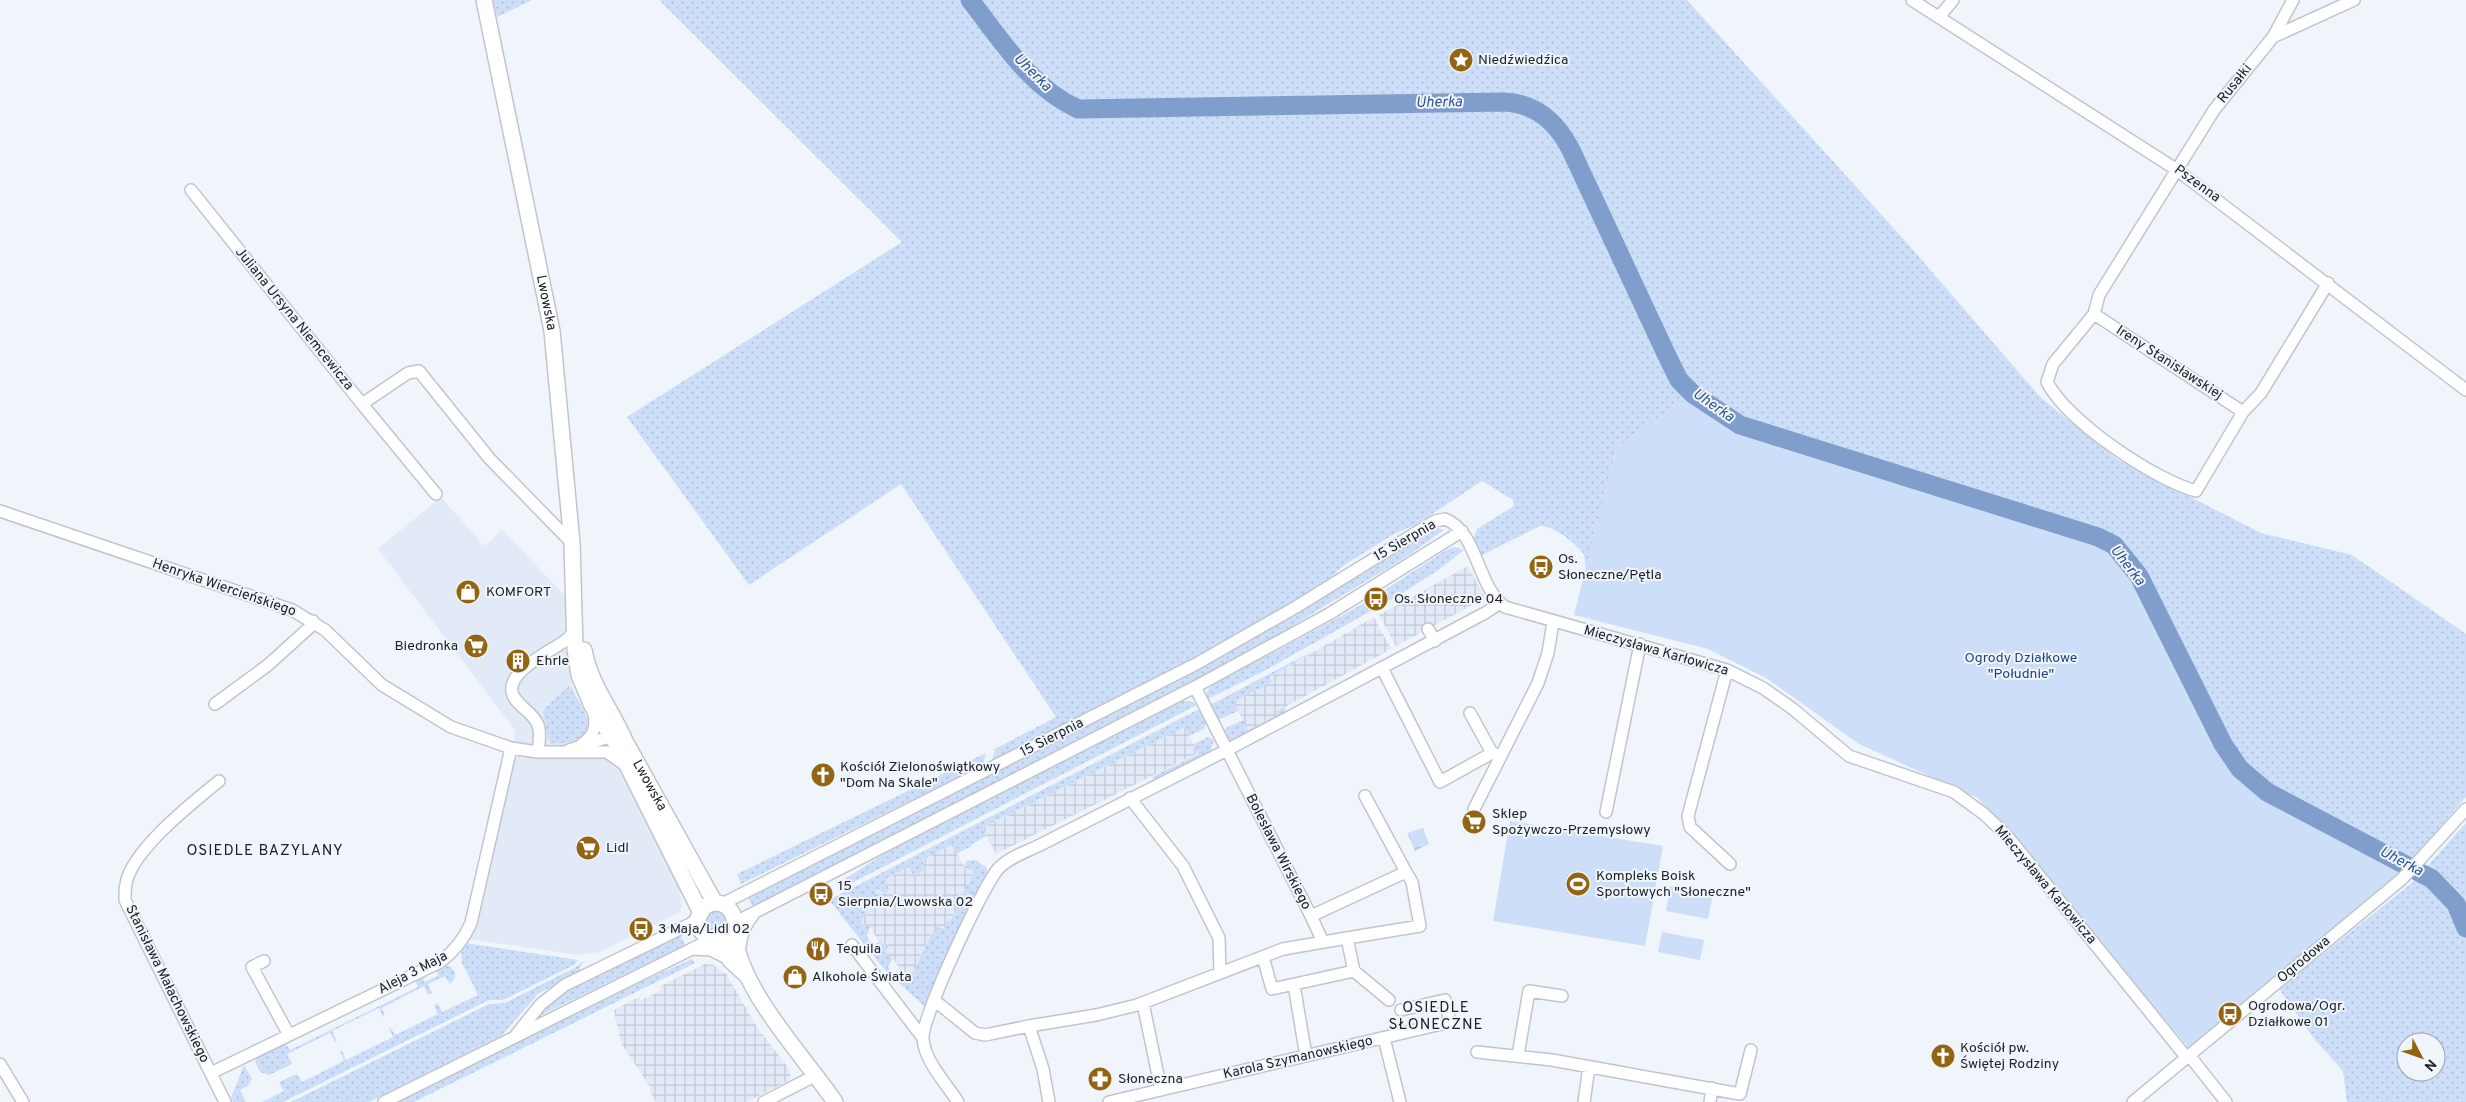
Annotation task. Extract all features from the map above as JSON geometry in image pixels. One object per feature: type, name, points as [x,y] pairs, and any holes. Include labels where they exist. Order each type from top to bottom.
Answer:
[{"type":"main road","name":"Lwowska","points":[[484,0],[490,20],[552,331],[572,543],[574,588],[572,637],[579,676],[592,706],[619,739],[699,892],[700,915]]},
{"type":"main road","name":"Lwowska","points":[[574,588],[587,666],[597,690],[608,706],[627,766],[699,892],[718,904]]},
{"type":"main road","points":[[735,958],[733,913],[718,904],[705,907],[700,915],[701,931],[714,939],[735,958],[765,1006],[835,1102]]},
{"type":"main road","points":[[714,939],[726,936],[734,925]]},
{"type":"street","name":"Pszenna","points":[[1912,0],[2177,170],[2328,283],[2466,390]]},
{"type":"street","points":[[1939,17],[1954,0]]},
{"type":"street","name":"Rusałki","points":[[2094,314],[2099,295],[2214,110],[2273,37],[2293,0]]},
{"type":"street","points":[[2273,37],[2354,0]]},
{"type":"street","name":"Juliana Ursyna Niemcewicza","points":[[190,190],[362,404],[408,372],[419,371],[489,458],[572,543]]},
{"type":"street","points":[[2094,314],[2053,364],[2047,382],[2054,397],[2114,448],[2153,473],[2182,487],[2196,491],[2243,412],[2260,393],[2328,283]]},
{"type":"street","name":"Ireny Stanisławskiej","points":[[2094,314],[2243,412]]},
{"type":"street","points":[[362,404],[436,494]]},
{"type":"street","name":"Henryka Wiercieńskiego","points":[[0,511],[292,610],[314,621],[368,673],[394,693],[451,727],[511,748],[538,752],[564,751],[612,754],[627,766]]},
{"type":"street","name":"15 Sierpnia","points":[[718,904],[1196,664],[1296,607],[1435,521],[1445,519],[1462,531],[1329,614],[1195,687],[734,925]]},
{"type":"street","points":[[923,1038],[934,1000],[982,896],[998,869],[1005,863],[1227,750],[1292,710],[1382,668],[1500,603],[1492,592],[1462,531]]},
{"type":"street","name":"Mieczysława Karłowicza","points":[[1500,603],[1512,610],[1640,644],[1727,670],[1762,688],[1793,709],[1849,756],[1954,792],[1984,814],[2008,837],[2226,1102]]},
{"type":"street","points":[[215,704],[268,665],[310,628],[314,621]]},
{"type":"street","points":[[1474,809],[1496,755],[1538,683],[1546,658],[1553,622]]},
{"type":"street","points":[[1428,629],[1434,640]]},
{"type":"street","points":[[538,752],[539,726],[535,719],[515,699],[512,685],[515,677],[521,671],[572,637]]},
{"type":"street","name":"Lwowska","points":[[572,637],[587,666]]},
{"type":"street","points":[[1606,812],[1640,644]]},
{"type":"street","points":[[1382,668],[1440,782],[1496,755]]},
{"type":"street","points":[[1727,670],[1688,816],[1690,827],[1730,864]]},
{"type":"street","name":"Bolesława Wirskiego","points":[[1195,687],[1311,916],[1406,872]]},
{"type":"street","name":"Lwowska","points":[[579,746],[590,738],[596,726],[592,706]]},
{"type":"street","points":[[1470,713],[1496,755]]},
{"type":"street","name":"Henryka Wiercieńskiego","points":[[564,751],[579,746],[619,739]]},
{"type":"street","name":"Henryka Wiercieńskiego","points":[[595,752],[619,739]]},
{"type":"street","name":"Aleja 3 Maja","points":[[211,1073],[440,962],[458,946],[471,923],[511,748]]},
{"type":"street","name":"Stanisława Małachowskiego","points":[[219,780],[144,848],[126,883],[125,900],[225,1102]]},
{"type":"street","points":[[934,1000],[975,1033],[985,1035],[1096,1015],[1143,1003],[1283,949],[1420,926],[1412,882],[1365,796]]},
{"type":"street","points":[[1130,798],[1183,866],[1219,938],[1220,972]]},
{"type":"street","name":"Ogrodowa","points":[[2133,1102],[2402,879],[2466,809]]},
{"type":"street","points":[[680,928],[686,922],[699,892],[742,893]]},
{"type":"street","points":[[515,1036],[536,1009],[559,990],[680,928],[700,915]]},
{"type":"street","points":[[691,949],[711,950],[735,958],[745,925],[753,915]]},
{"type":"street","points":[[1311,916],[1323,942]]},
{"type":"street","points":[[1347,938],[1354,971],[1389,1000]]},
{"type":"street","points":[[384,1102],[714,939]]},
{"type":"street","points":[[852,945],[923,1038],[927,1055],[958,1102]]},
{"type":"street","points":[[1263,956],[1272,989],[1354,971]]},
{"type":"street","points":[[264,961],[252,967],[289,1035]]},
{"type":"street","points":[[1294,985],[1306,1056]]},
{"type":"street","points":[[1518,1055],[1529,992],[1562,996]]},
{"type":"street","name":"Karola Szymanowskiego","points":[[1109,1102],[1450,1022],[1445,1000],[1402,1010]]},
{"type":"street","points":[[1143,1003],[1160,1090]]},
{"type":"street","points":[[1029,1026],[1042,1069],[1049,1102]]},
{"type":"street","points":[[1384,1038],[1400,1102]]},
{"type":"street","points":[[1477,1052],[1518,1055],[1740,1094],[1751,1050]]},
{"type":"street","points":[[0,1064],[23,1102]]},
{"type":"street","points":[[1584,1102],[1589,1067]]},
{"type":"street","points":[[764,1102],[816,1075]]},
{"type":"street","points":[[1710,1102],[1712,1088]]},
{"type":"shaded area","points":[[441,497],[483,545],[486,545],[502,529],[565,596],[568,615],[565,650],[569,658],[572,685],[577,700],[631,788],[678,880],[682,907],[678,913],[600,952],[578,955],[468,939],[517,743],[514,740],[515,730],[378,549]]},
{"type":"shaded area","points":[[1468,566],[1485,598],[1396,646],[1379,615]]},
{"type":"shaded area","points":[[1374,617],[1391,649],[1285,707],[1277,712],[1278,715],[1248,730],[1233,701],[1271,682],[1270,677]]},
{"type":"shaded area","points":[[1185,727],[1198,753],[996,854],[982,828]]},
{"type":"shaded area","points":[[951,845],[965,867],[974,871],[950,922],[933,936],[930,935],[911,977],[902,973],[893,958],[884,954],[888,946],[879,942],[870,927],[861,923],[877,888],[884,880]]},
{"type":"shaded area","points":[[705,964],[713,965],[726,974],[757,1027],[789,1069],[791,1077],[788,1081],[746,1102],[656,1102],[650,1092],[650,1087],[621,1043],[614,1010],[639,997],[641,1000],[661,991],[659,987]]},
{"type":"green space","points":[[493,0],[532,0],[497,17]]},
{"type":"green space","points":[[659,0],[1687,0],[1907,243],[2040,397],[2118,460],[2261,533],[2352,555],[2466,634],[2466,797],[2402,870],[2242,781],[2120,561],[2098,546],[1737,432],[1712,416],[1690,397],[1617,447],[1586,569],[1583,553],[1574,544],[1563,535],[1540,526],[1480,556],[1473,540],[1477,529],[1514,506],[1513,500],[1482,481],[1417,524],[1394,534],[1343,566],[1324,584],[1264,621],[1194,659],[992,761],[995,749],[1056,717],[901,484],[749,585],[627,417],[902,242]],"holes":[[[1601,212],[1685,387],[1669,360]]]},
{"type":"green space","name":"Ogrody Działkowe \"Południe\"","points":[[1690,397],[1712,416],[1737,432],[2098,546],[2121,561],[2242,781],[2402,870],[2189,1048],[1978,798],[1859,744],[1766,678],[1708,649],[1574,615],[1617,447]]},
{"type":"green space","points":[[1436,527],[1444,530],[1406,557],[1234,661],[754,909],[748,898],[1222,656]]},
{"type":"green space","points":[[1454,547],[1464,550],[1437,571],[1380,607],[1380,598],[1382,596],[1380,593],[1446,550]]},
{"type":"green space","points":[[1370,599],[1372,602],[1378,599],[1378,607],[1268,669],[1206,700],[1207,691],[1211,686]]},
{"type":"green space","points":[[1317,649],[1270,677],[1272,682],[1234,701],[1238,711],[1218,720],[1208,706]]},
{"type":"green space","points":[[569,686],[585,713],[587,727],[585,733],[576,740],[566,743],[551,743],[547,735],[543,710]]},
{"type":"green space","points":[[1180,701],[1190,701],[1197,705],[846,886],[843,880],[892,849]]},
{"type":"green space","points":[[1285,707],[1285,713],[1236,740],[1229,740],[1222,732],[1243,720],[1248,730],[1278,715],[1276,712]]},
{"type":"green space","points":[[1199,709],[1206,723],[1204,729],[1189,736],[1185,727],[983,827],[987,836],[972,844],[972,846],[956,854],[951,845],[922,860],[926,869],[914,876],[909,867],[884,880],[889,889],[886,893],[877,889],[861,923],[870,927],[867,936],[871,946],[879,942],[888,946],[885,954],[893,958],[888,967],[892,973],[898,975],[902,973],[911,977],[931,934],[933,936],[937,927],[943,929],[947,921],[950,922],[974,871],[965,867],[966,861],[976,860],[987,868],[987,876],[926,1008],[883,968],[829,900]]},
{"type":"green space","points":[[1208,737],[1214,740],[1210,752],[1155,783],[1152,777],[1198,754],[1194,744]]},
{"type":"green space","points":[[986,753],[983,765],[741,884],[737,874]]},
{"type":"green space","name":"Kompleks Boisk Sportowych \"Słoneczne\"","points":[[1510,821],[1663,846],[1645,946],[1493,921]]},
{"type":"green space","points":[[2466,823],[2466,1102],[2347,1102],[2343,1071],[2316,1041],[2279,989],[2412,883]]},
{"type":"green space","points":[[1423,828],[1429,844],[1415,851],[1407,833]]},
{"type":"green space","points":[[1670,886],[1713,894],[1708,919],[1666,911]]},
{"type":"green space","points":[[717,910],[726,913],[729,922],[726,931],[717,934],[708,931],[705,922],[708,913]]},
{"type":"green space","points":[[1662,932],[1704,940],[1700,960],[1658,952]]},
{"type":"green space","points":[[680,934],[685,945],[537,1017],[537,1014],[559,995]]},
{"type":"green space","points":[[465,943],[578,960],[574,965],[503,1000],[489,1000],[283,1102],[262,1102],[284,1091],[279,1082],[297,1074],[302,1082],[344,1061],[340,1052],[342,1051],[346,1060],[393,1037],[390,1027],[395,1035],[438,1014],[434,1005],[438,1004],[442,1012],[478,995],[462,963],[461,948]]},
{"type":"green space","points":[[692,959],[695,963],[414,1102],[396,1102],[607,997]]},
{"type":"green space","points":[[583,961],[579,971],[538,994],[502,1035],[369,1102],[291,1102],[489,1004],[505,1003],[576,967]]},
{"type":"green space","points":[[444,965],[450,966],[455,972],[455,978],[450,984],[445,976],[428,984],[432,993],[428,995],[424,986],[382,1008],[385,1016],[383,1017],[379,1008],[332,1031],[337,1041],[335,1042],[330,1033],[287,1054],[292,1064],[269,1075],[260,1072],[255,1061],[258,1055],[285,1043],[290,1050],[418,987],[415,980],[422,976],[425,982],[438,976],[437,970]]},
{"type":"green space","points":[[244,1065],[252,1079],[248,1086],[240,1090],[246,1102],[233,1102],[231,1098]]},
{"type":"waterway","name":"Uherka","points":[[970,0],[1031,76],[1061,100],[1078,109],[1504,102],[1515,103],[1535,110],[1551,122],[1570,148],[1669,360],[1679,380],[1693,394],[1740,425],[2098,537],[2114,545],[2139,576],[2223,744],[2240,769],[2267,792],[2432,879],[2456,904],[2466,928]]},
{"type":"place","name":"Niedźwiedźica","points":[[1461,60]]},
{"type":"place","name":"Os. Słoneczne/Pętla","points":[[1541,567]]},
{"type":"place","name":"KOMFORT","points":[[468,592]]},
{"type":"place","name":"Os. Słoneczne 04","points":[[1376,599]]},
{"type":"place","name":"Biedronka","points":[[476,646]]},
{"type":"place","name":"Ehrle","points":[[518,661]]},
{"type":"place","name":"Kościół Zielonoświątkowy \"Dom Na Skale\"","points":[[823,775]]},
{"type":"place","name":"Sklep Spożywczo-Przemysłowy","points":[[1474,822]]},
{"type":"place","name":"Lidl","points":[[588,848]]},
{"type":"place","name":"Kompleks Boisk Sportowych \"Słoneczne\"","points":[[1578,884]]},
{"type":"place","name":"15 Sierpnia/Lwowska 02","points":[[821,894]]},
{"type":"place","name":"3 Maja/Lidl 02","points":[[641,929]]},
{"type":"place","name":"Tequila","points":[[818,949]]},
{"type":"place","name":"Alkohole Świata","points":[[795,977]]},
{"type":"place","name":"Ogrodowa/Ogr. Działkowe 01","points":[[2230,1014]]},
{"type":"place","name":"Kościół pw. Świętej Rodziny","points":[[1943,1056]]},
{"type":"place","name":"Słoneczna","points":[[1100,1079]]},
{"type":"district","name":"OSIEDLE BAZYLANY","points":[[265,851]]},
{"type":"district","name":"OSIEDLE SŁONECZNE","points":[[1436,1016]]}]
